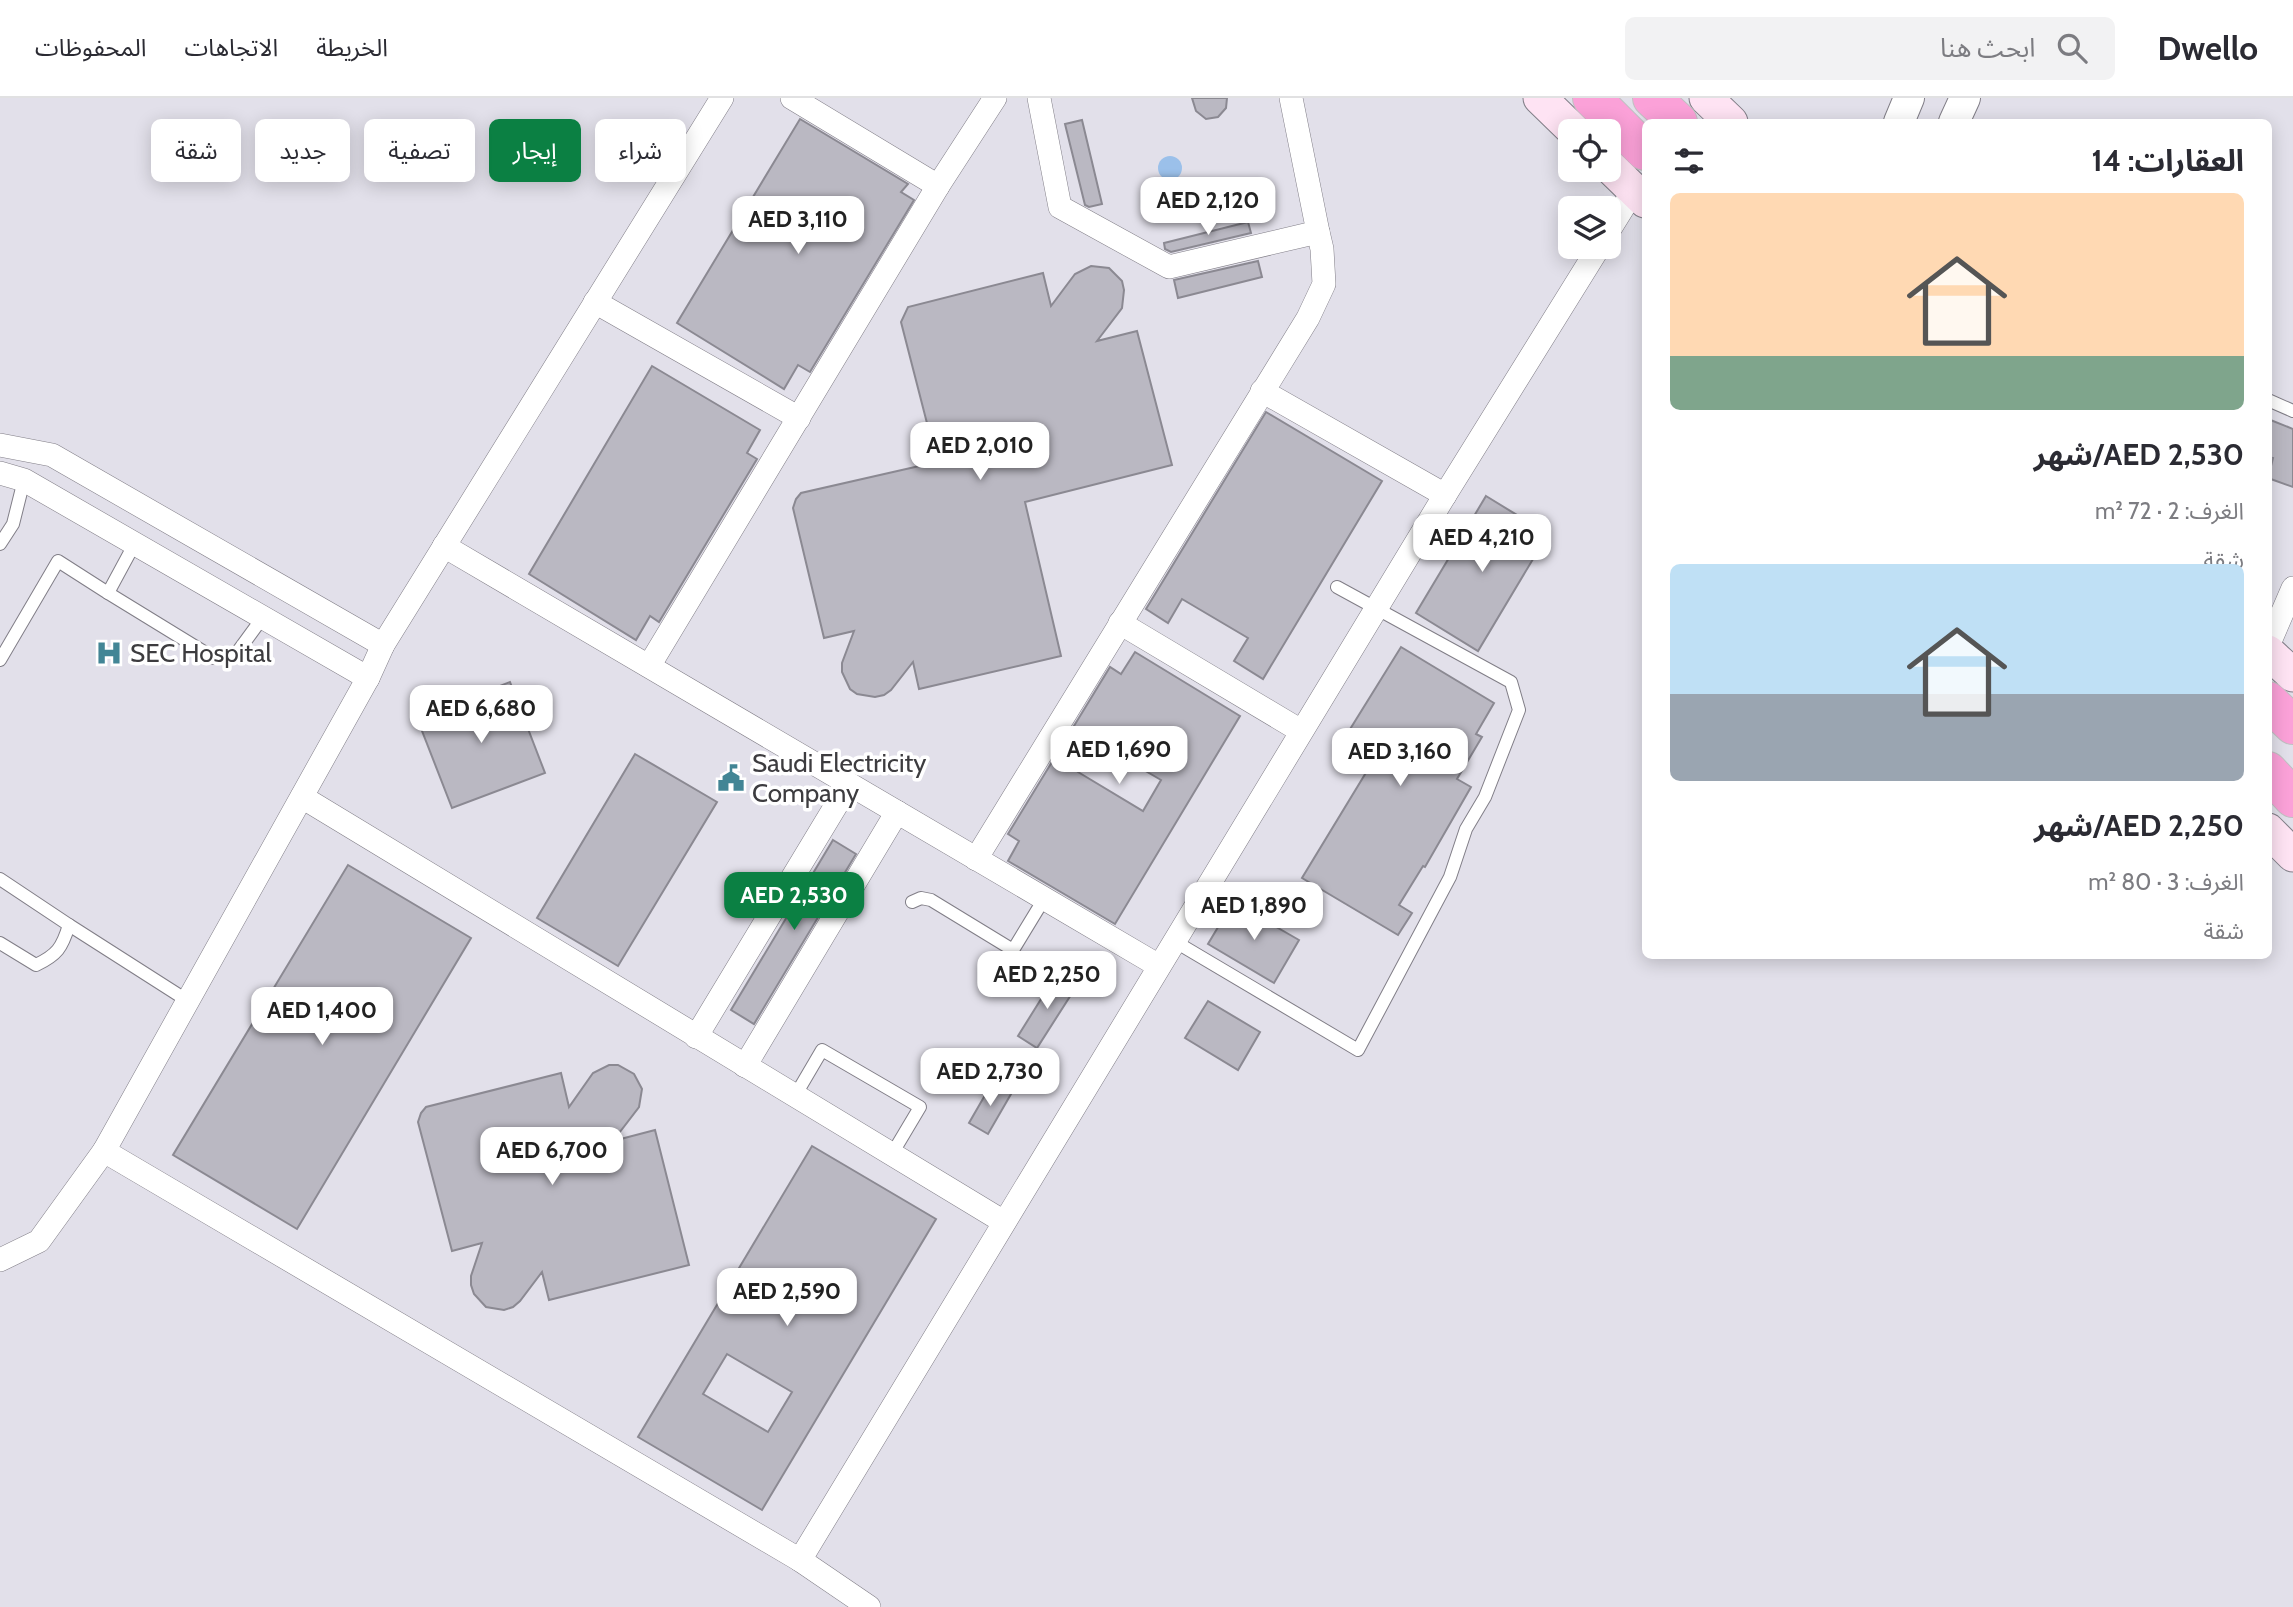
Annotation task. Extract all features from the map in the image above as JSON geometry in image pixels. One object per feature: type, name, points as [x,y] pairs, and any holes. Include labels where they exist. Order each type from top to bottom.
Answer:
[{"type":"highway","points":[[1592,98],[1642,148]]},
{"type":"highway","points":[[1653,98],[1675,119]]},
{"type":"highway","points":[[2272,705],[2293,726]]},
{"type":"highway","points":[[2272,774],[2293,796]]},
{"type":"main road","points":[[1540,98],[1562,119]]},
{"type":"main road","points":[[1706,98],[1728,119]]},
{"type":"main road","points":[[1621,178],[1640,196]]},
{"type":"main road","points":[[2272,656],[2293,675]]},
{"type":"main road","points":[[2272,834],[2293,855]]},
{"type":"street","points":[[0,1260],[39,1241],[104,1152],[368,678],[383,645],[722,98]]},
{"type":"street","points":[[792,98],[938,186]]},
{"type":"street","points":[[649,666],[938,186],[995,98]]},
{"type":"street","points":[[1039,98],[1060,207],[1169,267],[1318,232]]},
{"type":"street","points":[[976,859],[1308,318],[1324,284],[1322,249],[1291,98]]},
{"type":"street","points":[[1900,119],[1909,98]]},
{"type":"street","points":[[1955,119],[1965,98]]},
{"type":"street","points":[[1621,217],[1640,196]]},
{"type":"street","points":[[800,1560],[1376,608],[1592,259]]},
{"type":"street","points":[[596,302],[799,418]]},
{"type":"street","points":[[1262,391],[1445,495]]},
{"type":"street","points":[[0,446],[52,455],[383,645]]},
{"type":"street","points":[[0,473],[24,480],[368,678]]},
{"type":"street","points":[[444,546],[1159,966]]},
{"type":"street","points":[[2272,637],[2293,588]]},
{"type":"street","points":[[1120,623],[1301,732]]},
{"type":"street","points":[[696,1037],[849,784]]},
{"type":"street","points":[[302,797],[1004,1222]]},
{"type":"street","points":[[745,1066],[897,812]]},
{"type":"street","points":[[104,1152],[800,1560],[869,1607]]},
{"type":"lane","points":[[2272,402],[2293,411]]},
{"type":"lane","points":[[0,544],[13,524],[24,480]]},
{"type":"lane","points":[[108,593],[135,543]]},
{"type":"lane","points":[[0,660],[58,561],[214,658],[236,654],[262,617]]},
{"type":"lane","points":[[1174,941],[1358,1050],[1450,877],[1466,829],[1485,797],[1519,710],[1511,682],[1337,587]]},
{"type":"lane","points":[[0,879],[188,1001]]},
{"type":"lane","points":[[912,902],[921,898],[931,900],[1013,950],[1044,899]]},
{"type":"lane","points":[[0,943],[36,965],[53,957],[65,938],[69,925]]},
{"type":"lane","points":[[795,1096],[822,1051],[920,1107],[892,1154]]},
{"type":"water","points":[[1170,156],[1179,159],[1182,168],[1179,177],[1170,180],[1161,177],[1158,168],[1161,159]]},
{"type":"building","points":[[1192,98],[1227,98],[1226,108],[1218,117],[1206,119],[1196,111]]},
{"type":"building","points":[[800,119],[908,184],[901,192],[914,200],[810,372],[798,365],[784,389],[677,323]]},
{"type":"building","points":[[1082,120],[1102,204],[1089,207],[1085,205],[1065,124]]},
{"type":"building","points":[[1248,222],[1251,233],[1171,252],[1165,249],[1164,243]]},
{"type":"building","points":[[1258,261],[1262,277],[1178,298],[1174,280]]},
{"type":"building","points":[[1091,266],[1109,268],[1122,281],[1122,308],[1097,341],[1137,331],[1172,465],[1025,502],[1061,656],[919,689],[913,662],[884,695],[875,697],[857,694],[850,689],[842,672],[842,663],[854,631],[824,638],[793,508],[796,499],[801,493],[937,462],[901,322],[908,307],[1043,273],[1051,306],[1075,274]]},
{"type":"building","points":[[652,366],[760,430],[747,453],[757,459],[659,622],[650,616],[636,640],[529,574]]},
{"type":"building","points":[[1266,412],[1382,481],[1263,679],[1234,661],[1248,638],[1182,599],[1168,623],[1146,609]]},
{"type":"building","points":[[2272,421],[2293,429],[2293,487],[2272,479]]},
{"type":"building","points":[[1486,496],[1548,534],[1478,651],[1416,613]]},
{"type":"building","points":[[1401,647],[1494,703],[1476,734],[1482,737],[1457,779],[1471,787],[1425,867],[1423,866],[1399,905],[1412,913],[1398,935],[1302,878],[1370,766],[1339,747]]},
{"type":"building","points":[[1135,652],[1240,716],[1115,924],[1008,861],[1019,841],[1008,834],[1110,667],[1121,674]],"holes":[[[1096,742],[1161,780],[1143,811],[1078,772]]]},
{"type":"building","points":[[510,682],[545,773],[452,808],[417,718]]},
{"type":"building","points":[[635,754],[717,802],[618,966],[537,918]]},
{"type":"building","points":[[833,840],[856,854],[754,1024],[731,1010]]},
{"type":"building","points":[[348,865],[471,938],[297,1229],[173,1155]]},
{"type":"building","points":[[1233,902],[1299,940],[1274,983],[1208,944]]},
{"type":"building","points":[[1056,975],[1076,987],[1037,1048],[1018,1036]]},
{"type":"building","points":[[1208,1001],[1260,1032],[1238,1070],[1185,1038]]},
{"type":"building","points":[[609,1065],[618,1065],[634,1074],[642,1089],[639,1107],[613,1141],[655,1130],[689,1265],[549,1300],[542,1272],[513,1307],[504,1310],[486,1307],[474,1294],[471,1285],[471,1276],[482,1243],[452,1251],[418,1122],[421,1113],[426,1107],[561,1073],[569,1107],[593,1073]]},
{"type":"building","points":[[992,1083],[1011,1094],[988,1134],[969,1123]]},
{"type":"building","points":[[812,1146],[936,1219],[762,1510],[638,1437]],"holes":[[[727,1354],[792,1392],[768,1432],[703,1394]]]},
{"type":"place","name":"SEC Hospital","points":[[109,653]]},
{"type":"place","name":"Saudi Electricity Company","points":[[731,778]]}]
